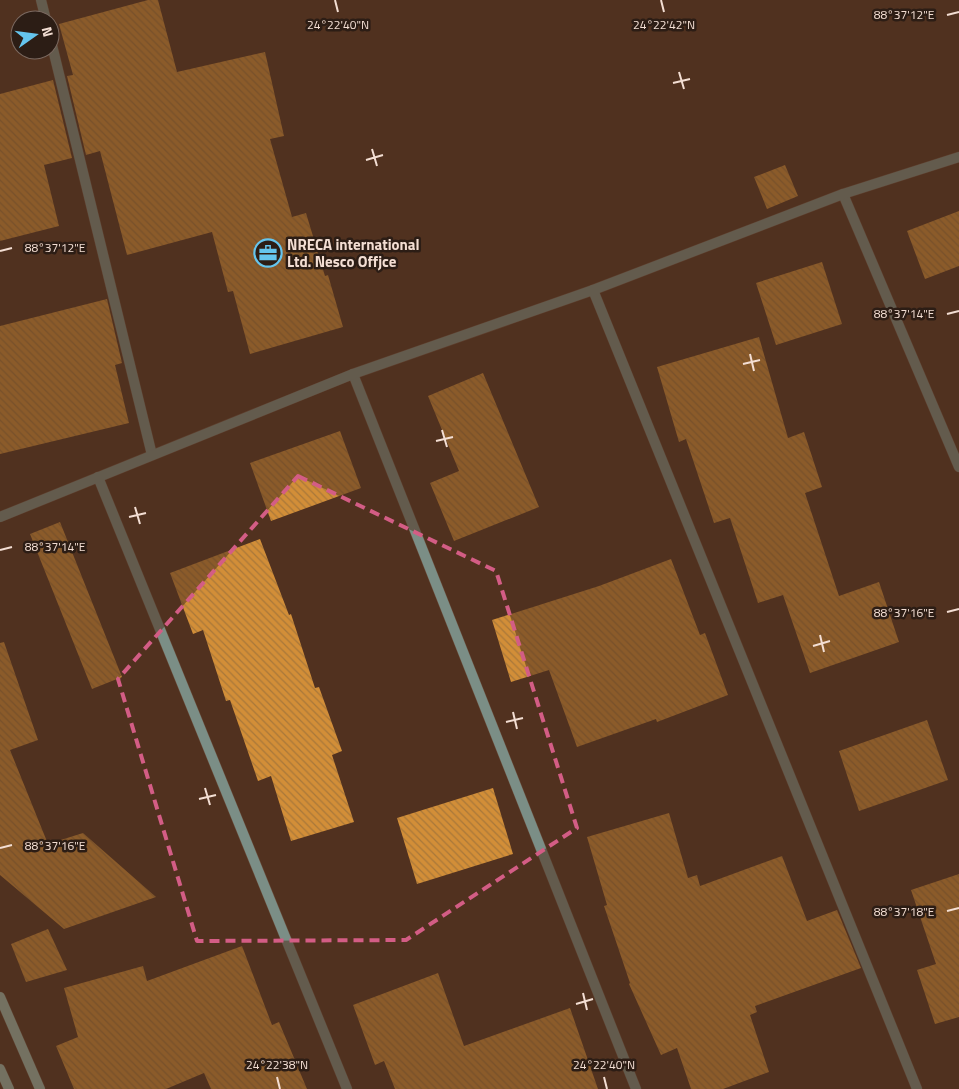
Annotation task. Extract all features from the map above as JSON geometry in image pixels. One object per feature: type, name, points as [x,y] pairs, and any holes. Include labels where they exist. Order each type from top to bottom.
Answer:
[{"type":"main road","points":[[0,997],[40,1089]]},
{"type":"main road","points":[[0,1070],[9,1089]]},
{"type":"street","points":[[56,60],[152,455]]},
{"type":"street","points":[[0,517],[353,374],[593,290],[843,194],[959,157]]},
{"type":"street","points":[[843,194],[959,466]]},
{"type":"street","points":[[593,290],[916,1089]]},
{"type":"street","points":[[353,374],[636,1089]]},
{"type":"street","points":[[98,477],[347,1089]]},
{"type":"highlighted area","points":[[298,476],[496,571],[577,828],[406,940],[197,941],[118,679]]},
{"type":"building","points":[[148,0],[158,0],[177,72],[265,52],[284,136],[270,139],[292,217],[306,213],[325,276],[328,275],[343,327],[250,354],[233,291],[228,292],[212,232],[127,255],[100,151],[86,155],[67,76],[73,75],[60,24]]},
{"type":"building","points":[[53,80],[72,158],[44,165],[59,226],[0,241],[0,94]]},
{"type":"building","points":[[785,165],[798,196],[767,209],[754,177]]},
{"type":"building","points":[[959,211],[959,266],[925,279],[907,231]]},
{"type":"building","points":[[822,262],[842,324],[776,345],[756,283]]},
{"type":"building","points":[[107,299],[122,363],[115,365],[129,423],[0,454],[0,326]]},
{"type":"building","points":[[759,337],[788,438],[804,432],[822,487],[805,493],[839,596],[879,582],[899,642],[810,673],[783,595],[758,603],[730,518],[714,523],[686,439],[679,442],[657,367]]},
{"type":"building","points":[[483,373],[539,507],[454,541],[430,483],[459,471],[428,396]]},
{"type":"building","points":[[340,431],[361,488],[271,521],[250,463]]},
{"type":"building","points":[[60,522],[122,677],[92,689],[30,534]]},
{"type":"building","points":[[260,539],[289,615],[291,614],[315,688],[319,687],[342,751],[332,755],[354,822],[291,841],[271,776],[258,781],[230,700],[226,701],[203,630],[193,634],[170,573]]},
{"type":"building","points":[[671,559],[700,635],[705,633],[728,695],[657,722],[656,719],[577,747],[549,670],[511,682],[492,620],[599,586]]},
{"type":"building","points":[[4,642],[38,740],[10,750],[48,844],[83,833],[156,897],[64,929],[0,875],[0,643]]},
{"type":"building","points":[[927,720],[948,780],[859,811],[839,751]]},
{"type":"building","points":[[493,788],[513,854],[417,884],[397,818]]},
{"type":"building","points":[[669,813],[688,878],[697,875],[700,886],[782,856],[807,921],[837,910],[861,968],[755,1006],[757,1012],[750,1015],[769,1072],[723,1089],[691,1089],[677,1048],[661,1055],[629,984],[604,906],[607,905],[587,837]]},
{"type":"building","points":[[959,874],[959,1017],[935,1024],[917,970],[936,964],[911,890]]},
{"type":"building","points":[[48,929],[67,970],[26,982],[11,944]]},
{"type":"building","points":[[242,946],[272,1025],[279,1022],[307,1089],[211,1089],[204,1073],[166,1089],[74,1089],[56,1046],[78,1037],[64,988],[143,966],[147,981]]},
{"type":"building","points":[[438,973],[464,1046],[570,1008],[598,1089],[395,1089],[384,1061],[375,1065],[353,1005]]},
{"type":"place","name":"NRECA international Ltd. Nesco Offjce","points":[[268,253]]}]
